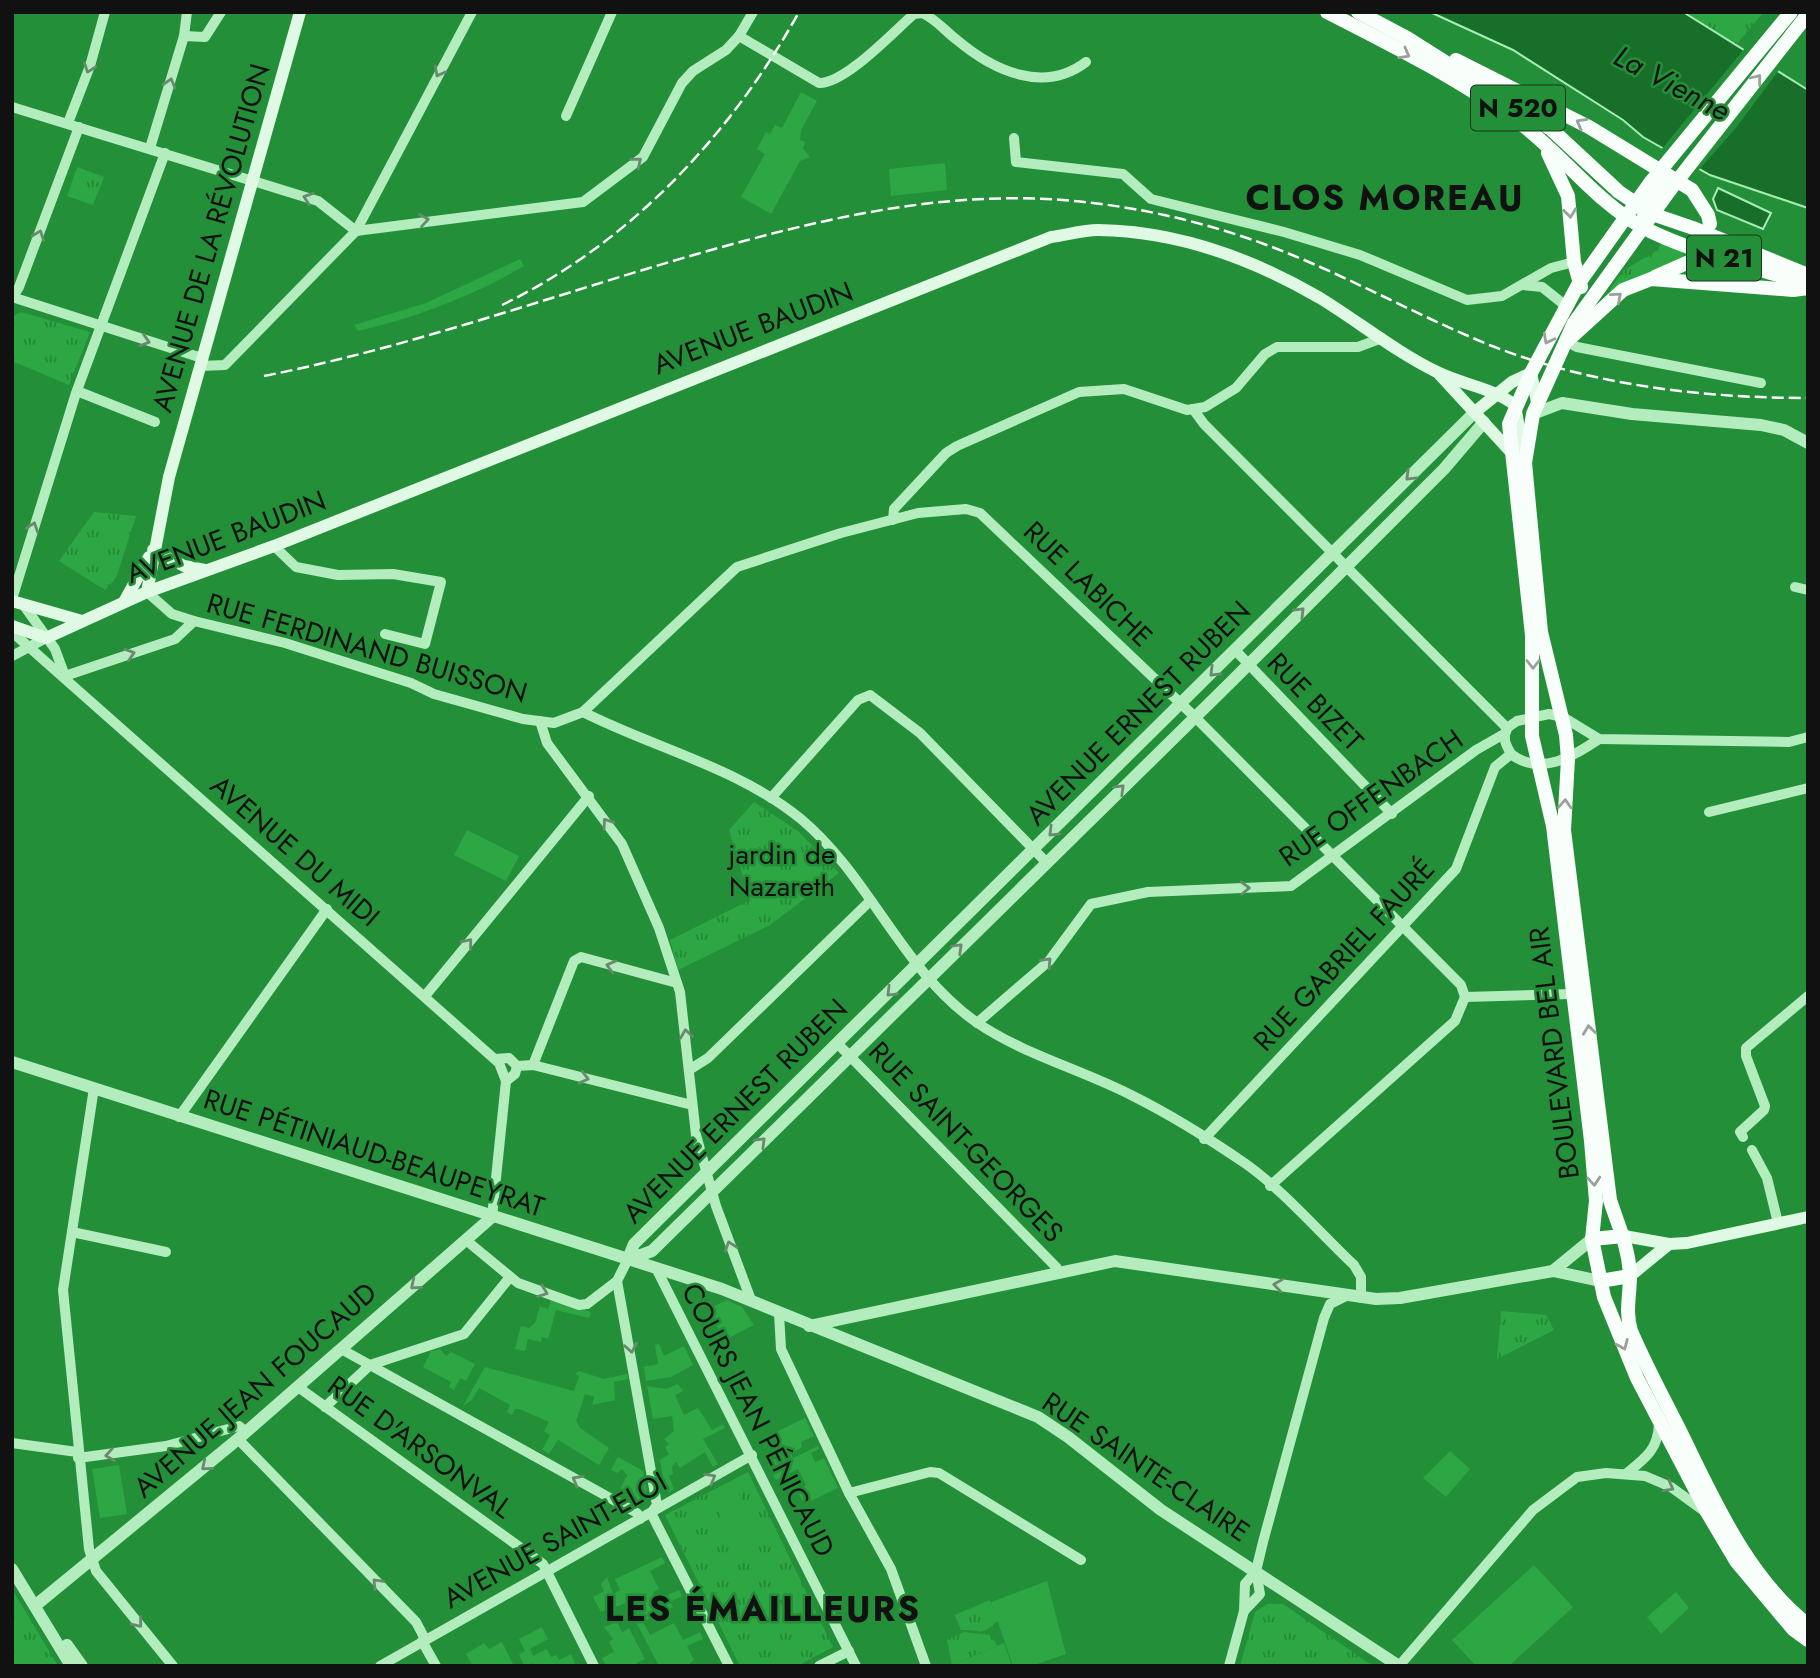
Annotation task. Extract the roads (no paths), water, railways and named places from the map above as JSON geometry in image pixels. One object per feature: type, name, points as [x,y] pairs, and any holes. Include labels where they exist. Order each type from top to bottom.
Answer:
[{"type":"main road","name":"AVENUE DE LA RÉVOLUTION","points":[[153,550],[169,477],[300,12]]},
{"type":"main road","name":"N 520","points":[[1327,12],[1427,66],[1502,112],[1539,140],[1598,194],[1639,211]]},
{"type":"main road","name":"N 520","points":[[1358,12],[1407,38],[1551,129],[1639,211]]},
{"type":"main road","points":[[1639,211],[1662,192],[1702,124],[1791,12]]},
{"type":"main road","points":[[1515,405],[1579,283],[1639,211],[1662,192],[1808,14]]},
{"type":"main road","points":[[1407,38],[1537,99],[1640,157],[1692,190],[1708,215],[1710,224]]},
{"type":"main road","points":[[1539,140],[1557,166],[1568,196],[1574,262],[1588,303]]},
{"type":"main road","points":[[1662,192],[1679,218],[1693,228]]},
{"type":"main road","points":[[1480,417],[1514,422],[1538,409],[1544,384],[1566,341],[1588,303],[1642,227],[1639,211]]},
{"type":"main road","name":"N 21","points":[[1639,211],[1693,228],[1808,275]]},
{"type":"main road","name":"N 21","points":[[1642,227],[1721,258],[1808,286]]},
{"type":"main road","name":"AVENUE BAUDIN","points":[[46,638],[147,592],[274,545],[1051,237],[1096,230],[1137,233],[1214,250],[1258,266],[1319,298],[1437,372],[1499,393],[1515,405]]},
{"type":"main road","points":[[1566,341],[1623,290],[1700,257]]},
{"type":"main road","points":[[1568,303],[1574,262]]},
{"type":"main road","points":[[1651,279],[1808,286]]},
{"type":"main road","name":"AVENUE BAUDIN","points":[[1437,372],[1510,451]]},
{"type":"main road","points":[[1499,393],[1531,373]]},
{"type":"main road","points":[[1531,373],[1538,409]]},
{"type":"main road","name":"AVENUE ERNEST RUBEN","points":[[1480,417],[1499,393]]},
{"type":"main road","name":"BOULEVARD BEL AIR","points":[[1515,405],[1510,451],[1532,635],[1532,736],[1546,763],[1571,994],[1592,1153],[1595,1201],[1592,1239],[1600,1282],[1611,1318],[1707,1512],[1736,1561],[1793,1629],[1808,1640]]},
{"type":"main road","name":"BOULEVARD BEL AIR","points":[[1538,409],[1525,463],[1541,632],[1556,716],[1568,759],[1564,830],[1609,1195],[1624,1236],[1630,1276],[1626,1312],[1631,1331],[1702,1476],[1747,1559],[1773,1591],[1808,1625]]},
{"type":"main road","points":[[1514,422],[1525,463]]},
{"type":"main road","points":[[153,550],[184,566],[205,570]]},
{"type":"main road","points":[[147,592],[153,550]]},
{"type":"main road","points":[[124,603],[153,550]]},
{"type":"main road","points":[[12,600],[26,607],[82,621]]},
{"type":"main road","points":[[12,626],[46,638]]},
{"type":"main road","points":[[1592,1239],[1624,1236],[1669,1244],[1808,1217]]},
{"type":"main road","points":[[1600,1282],[1630,1276],[1669,1244]]},
{"type":"street","points":[[68,123],[90,66],[106,12]]},
{"type":"street","points":[[150,148],[184,36],[187,12]]},
{"type":"street","points":[[184,36],[205,37],[221,12]]},
{"type":"street","points":[[79,127],[19,287],[12,298],[201,362],[225,365],[356,231],[471,12]]},
{"type":"street","points":[[566,116],[612,12]]},
{"type":"street","points":[[12,107],[318,201],[356,231],[583,202],[643,157],[682,83],[693,71],[739,36],[753,12]]},
{"type":"street","points":[[739,36],[819,83],[826,83],[846,73],[914,14],[922,13],[959,43],[1003,70],[1025,78],[1038,80],[1073,72],[1086,61]]},
{"type":"street","points":[[1014,138],[1016,162],[1123,174],[1151,199],[1284,232],[1360,255],[1467,300],[1495,298],[1550,268],[1574,262]]},
{"type":"street","points":[[12,600],[77,391],[165,153]]},
{"type":"street","points":[[1522,285],[1542,287],[1568,303]]},
{"type":"street","points":[[751,1300],[707,1173],[692,1105],[677,983],[659,928],[622,844],[589,796],[547,743],[540,721],[566,721],[583,712],[737,568],[841,533],[893,520],[894,509],[946,453],[990,430],[1079,392],[1124,389],[1186,410],[1193,409],[1219,400],[1236,388],[1265,354],[1277,347],[1358,347],[1382,338]]},
{"type":"street","points":[[1566,341],[1577,347],[1688,366],[1761,383]]},
{"type":"street","points":[[1544,384],[1562,403]]},
{"type":"street","points":[[77,391],[155,422]]},
{"type":"street","points":[[1538,409],[1562,403],[1632,414],[1761,425],[1784,430],[1808,443]]},
{"type":"street","points":[[1193,409],[1204,424],[1506,731],[1511,754],[1546,763],[1568,759],[1599,739]]},
{"type":"street","name":"AVENUE ERNEST RUBEN","points":[[627,1261],[634,1244],[1332,554],[1480,417]]},
{"type":"street","name":"AVENUE ERNEST RUBEN","points":[[627,1261],[652,1251],[1195,717],[1444,469],[1480,417]]},
{"type":"street","name":"RUE LABICHE","points":[[893,520],[918,513],[966,509],[980,513],[1195,717],[1461,985],[1465,997]]},
{"type":"street","points":[[274,545],[296,567],[338,575],[393,574],[441,582],[425,645],[385,634]]},
{"type":"street","points":[[1795,587],[1808,590]]},
{"type":"street","name":"RUE FERDINAND BUISSON","points":[[147,592],[172,614],[285,642],[411,682],[434,694],[540,721]]},
{"type":"street","name":"AVENUE DU MIDI","points":[[26,607],[64,667],[65,676]]},
{"type":"street","points":[[65,676],[175,639],[194,621]]},
{"type":"street","points":[[12,632],[27,648]]},
{"type":"street","points":[[12,656],[46,638]]},
{"type":"street","name":"AVENUE DU MIDI","points":[[27,648],[65,676],[495,1059]]},
{"type":"street","name":"RUE BIZET","points":[[1236,651],[1392,814]]},
{"type":"street","points":[[771,798],[858,700],[870,695],[920,733],[1046,862]]},
{"type":"street","points":[[583,712],[771,798],[819,837],[870,901],[917,967],[947,1000],[1010,1044],[1133,1096],[1247,1165],[1354,1265],[1361,1277],[1361,1298]]},
{"type":"street","name":"RUE OFFENBACH","points":[[977,1023],[1049,961],[1091,904],[1148,892],[1291,886],[1517,721],[1532,716],[1556,716]]},
{"type":"street","points":[[1556,716],[1599,739],[1789,742],[1808,737]]},
{"type":"street","name":"RUE GABRIEL FAURÉ","points":[[1204,1139],[1455,870],[1495,766],[1511,754]]},
{"type":"street","points":[[1709,812],[1808,788]]},
{"type":"street","points":[[425,996],[589,796]]},
{"type":"street","points":[[689,1070],[708,1058],[870,901]]},
{"type":"street","points":[[179,1116],[327,909]]},
{"type":"street","points":[[533,1065],[574,961],[581,957],[677,983]]},
{"type":"street","points":[[1270,1186],[1455,1021],[1465,997],[1571,994]]},
{"type":"street","points":[[1743,1137],[1740,1132],[1765,1106],[1746,1056],[1746,1048],[1808,996]]},
{"type":"street","name":"RUE SAINT-GEORGES","points":[[838,1044],[1057,1268],[1058,1273]]},
{"type":"street","points":[[492,1217],[506,1081],[495,1059],[509,1058],[517,1066],[533,1065],[692,1105]]},
{"type":"street","name":"RUE PÉTINIAUD-BEAUPEYRAT","points":[[12,1062],[627,1261],[722,1289],[779,1312]]},
{"type":"street","points":[[506,1081],[515,1074],[517,1066]]},
{"type":"street","points":[[94,1088],[63,1290],[77,1455],[91,1562],[173,1666]]},
{"type":"street","points":[[1752,1150],[1767,1178],[1778,1223]]},
{"type":"street","name":"AVENUE JEAN FOUCAUD","points":[[41,1601],[242,1435],[492,1217]]},
{"type":"street","points":[[72,1232],[166,1252]]},
{"type":"street","points":[[1553,1271],[1592,1239]]},
{"type":"street","points":[[467,1241],[518,1283],[582,1305],[617,1281],[627,1261]]},
{"type":"street","points":[[808,1326],[1115,1261],[1361,1298],[1400,1298],[1553,1271],[1600,1282]]},
{"type":"street","name":"COURS JEAN PÉNICAUD","points":[[657,1270],[856,1666]]},
{"type":"street","points":[[325,1408],[370,1365],[464,1334],[510,1277]]},
{"type":"street","points":[[617,1281],[657,1505],[651,1513],[729,1666]]},
{"type":"street","points":[[1244,1611],[1260,1594],[1256,1571],[1281,1468],[1324,1318],[1330,1304],[1346,1296]]},
{"type":"street","points":[[779,1312],[780,1349],[849,1493],[891,1569],[926,1666]]},
{"type":"street","name":"RUE SAINTE-CLAIRE","points":[[779,1312],[1038,1417],[1069,1437],[1161,1510],[1399,1666]]},
{"type":"street","points":[[341,1349],[636,1513],[639,1519]]},
{"type":"street","name":"RUE D'ARSONVAL","points":[[298,1387],[544,1564],[547,1571]]},
{"type":"street","points":[[1627,1473],[1651,1454],[1657,1443],[1659,1418]]},
{"type":"street","points":[[12,1443],[77,1455],[166,1446],[239,1426],[242,1435],[415,1622],[436,1666]]},
{"type":"street","name":"AVENUE SAINT-ELOI","points":[[380,1666],[752,1455]]},
{"type":"street","points":[[849,1493],[930,1472],[939,1473],[1081,1560]]},
{"type":"street","points":[[1399,1666],[1521,1524],[1551,1493],[1577,1477],[1627,1473],[1645,1476],[1671,1487],[1707,1512]]},
{"type":"street","points":[[12,1569],[47,1609],[58,1633],[82,1666]]},
{"type":"street","points":[[547,1571],[594,1666]]},
{"type":"street","points":[[1228,1666],[1244,1611],[1245,1584],[1256,1571]]},
{"type":"street","points":[[41,1601],[71,1666]]},
{"type":"street","points":[[819,1666],[849,1651]]},
{"type":"water","name":"La Vienne","points":[[1430,12],[1683,12],[1808,90],[1808,208],[1710,175],[1643,137],[1623,120],[1513,50]]},
{"type":"water","points":[[1718,188],[1771,213],[1763,229],[1717,210],[1713,199]]},
{"type":"railway","points":[[502,305],[549,280],[593,250],[634,218],[673,182],[741,101],[772,58],[799,12]]},
{"type":"railway","points":[[264,376],[428,335],[697,254],[797,227],[897,208],[998,198],[1101,204],[1184,220],[1244,237],[1293,255],[1492,346],[1569,371],[1687,392],[1808,398]]},
{"type":"district","name":"CLOS MOREAU","points":[[1385,198]]},
{"type":"district","name":"LES ÉMAILLEURS","points":[[763,1609]]},
{"type":"park label","name":"jardin de Nazareth","points":[[782,870]]}]
